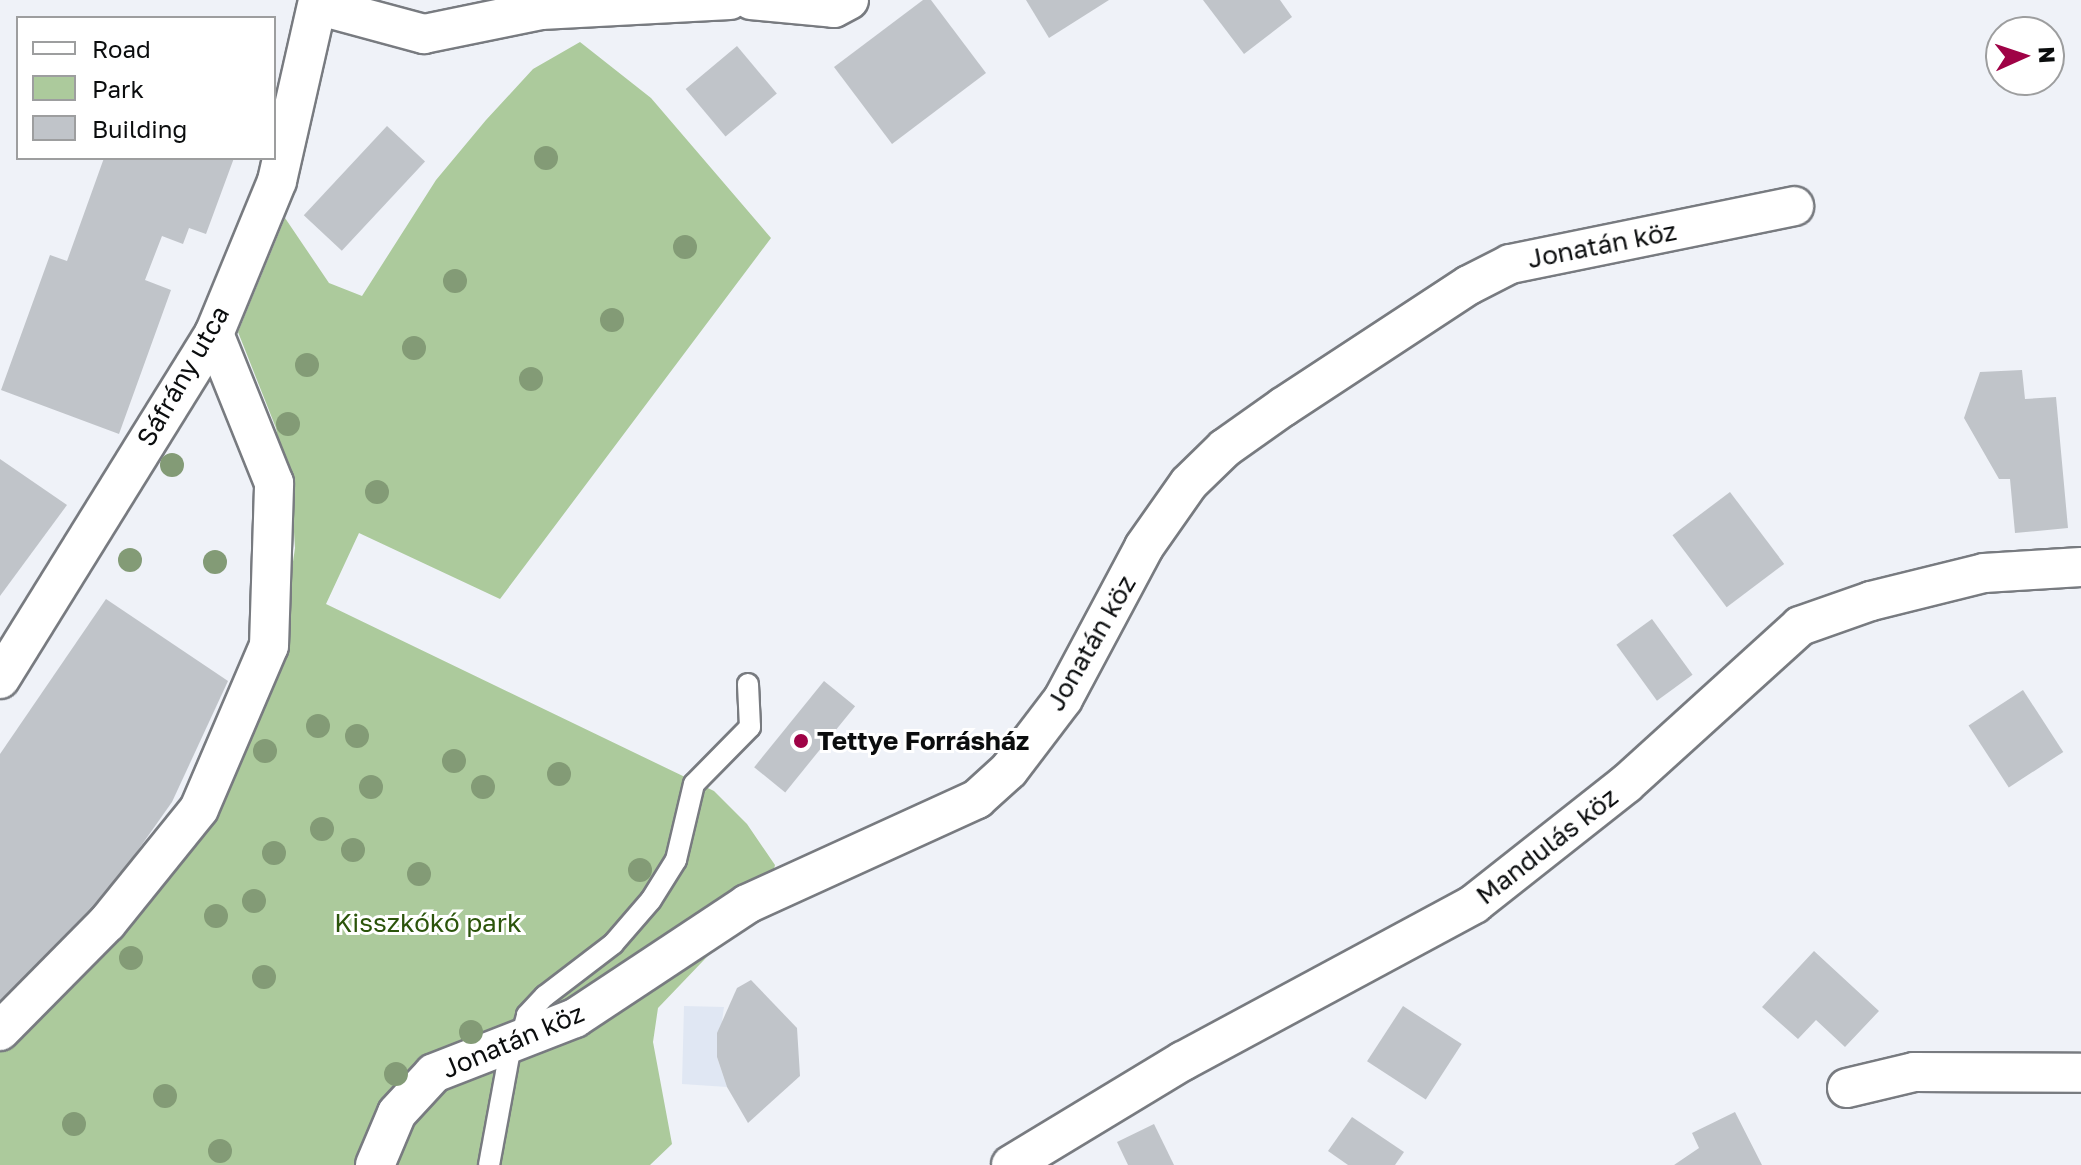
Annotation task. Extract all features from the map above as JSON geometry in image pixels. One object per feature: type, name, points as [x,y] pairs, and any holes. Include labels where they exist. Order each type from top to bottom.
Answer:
[{"type":"street","points":[[319,3],[424,34],[541,10],[730,0]]},
{"type":"street","points":[[751,0],[834,8],[849,0]]},
{"type":"street","name":"Sáfrány utca","points":[[0,679],[214,334],[277,181],[319,3]]},
{"type":"street","name":"Jonatán köz","points":[[375,1165],[397,1113],[434,1073],[603,1002],[747,904],[977,799],[1009,770],[1063,699],[1144,547],[1189,483],[1225,448],[1445,301],[1510,264],[1542,255],[1794,206]]},
{"type":"street","points":[[0,1031],[107,923],[199,809],[269,646],[274,483],[214,334]]},
{"type":"street","name":"Mandulás köz","points":[[1011,1165],[1183,1061],[1474,904],[1626,784],[1800,626],[1871,601],[1984,573],[2081,567]]},
{"type":"street","points":[[1847,1088],[1914,1072],[2081,1073]]},
{"type":"lane","points":[[489,1165],[516,1039],[527,1015],[545,996],[613,944],[651,900],[676,860],[694,784],[750,727],[748,684]]},
{"type":"shaded area","points":[[684,1006],[724,1007],[717,1057],[727,1087],[682,1084]]},
{"type":"green space","name":"Kisszkókó park","points":[[580,42],[651,98],[771,238],[500,599],[359,533],[326,604],[714,791],[747,824],[775,865],[768,893],[658,1008],[653,1042],[672,1144],[650,1165],[0,1165],[0,1048],[77,974],[282,638],[295,548],[293,516],[276,428],[238,332],[285,218],[329,283],[362,296],[436,180],[486,120],[533,69]]},
{"type":"building","points":[[923,0],[931,0],[986,73],[892,144],[834,67]]},
{"type":"building","points":[[1026,0],[1109,0],[1049,38]]},
{"type":"building","points":[[1203,0],[1280,0],[1292,17],[1244,54]]},
{"type":"building","points":[[737,46],[777,93],[726,137],[686,89]]},
{"type":"building","points":[[387,126],[425,161],[342,251],[304,215]]},
{"type":"building","points":[[103,160],[233,160],[206,234],[189,228],[183,244],[162,236],[145,280],[171,290],[119,434],[1,390],[50,255],[67,261]]},
{"type":"building","points":[[2022,370],[2025,399],[2056,397],[2068,528],[2015,533],[2010,479],[1999,479],[1964,418],[1980,372]]},
{"type":"building","points":[[0,459],[67,505],[0,596]]},
{"type":"building","points":[[1730,492],[1784,564],[1727,607],[1672,535]]},
{"type":"building","points":[[106,599],[228,681],[172,802],[112,887],[0,1010],[0,754]]},
{"type":"building","points":[[1652,619],[1693,675],[1657,701],[1616,645]]},
{"type":"building","name":"Tettye Forrásház","points":[[824,681],[855,706],[785,792],[754,767]]},
{"type":"building","points":[[2023,690],[2063,752],[2009,787],[1968,725]]},
{"type":"building","points":[[1814,951],[1879,1011],[1845,1047],[1816,1020],[1798,1039],[1762,1007]]},
{"type":"building","points":[[751,980],[797,1028],[800,1076],[748,1123],[727,1087],[717,1057],[717,1033],[737,988]]},
{"type":"building","points":[[1403,1006],[1462,1044],[1426,1099],[1367,1061]]},
{"type":"building","points":[[1735,1112],[1762,1165],[1674,1165],[1699,1148],[1692,1133]]},
{"type":"building","points":[[1352,1117],[1404,1152],[1395,1165],[1348,1165],[1328,1151]]},
{"type":"building","points":[[1154,1124],[1174,1165],[1128,1165],[1117,1142]]},
{"type":"place","name":"Tettye Forrásház","points":[[801,741]]}]
